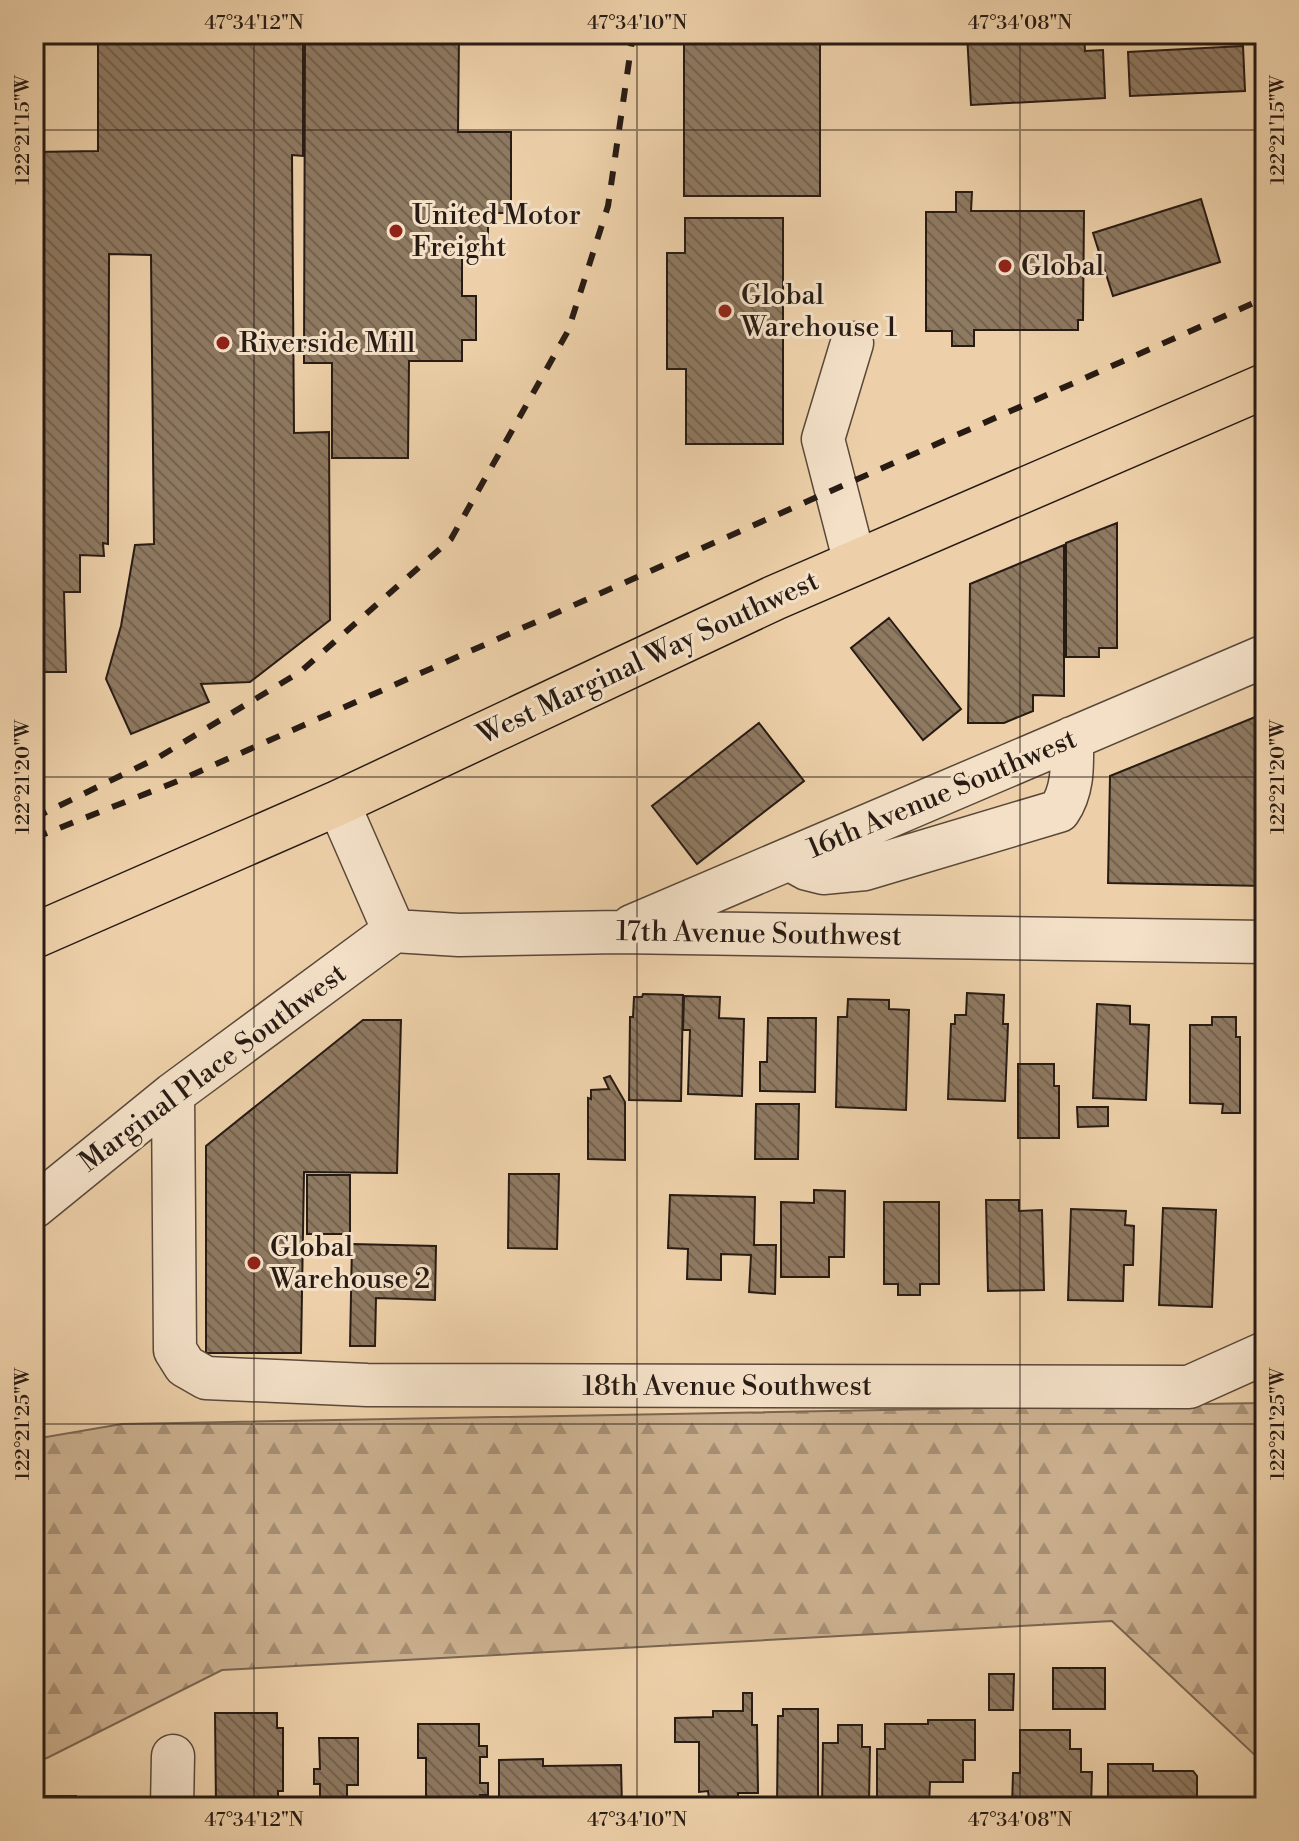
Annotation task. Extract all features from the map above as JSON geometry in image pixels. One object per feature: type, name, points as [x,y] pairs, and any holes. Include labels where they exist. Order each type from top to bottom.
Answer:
[{"type":"main road","name":"West Marginal Way Southwest","points":[[34,936],[338,803],[774,598],[1265,386]]},
{"type":"street","points":[[852,343],[823,439],[855,563]]},
{"type":"street","name":"16th Avenue Southwest","points":[[619,932],[1265,656]]},
{"type":"street","points":[[789,859],[823,873],[865,869],[1059,811],[1066,802],[1072,780],[1072,738]]},
{"type":"street","points":[[338,803],[394,931]]},
{"type":"street","name":"17th Avenue Southwest","points":[[394,931],[459,935],[619,932],[1265,942]]},
{"type":"street","name":"Marginal Place Southwest","points":[[34,1207],[173,1094],[394,931]]},
{"type":"street","name":"18th Avenue Southwest","points":[[173,1094],[175,1350],[185,1366],[206,1378],[367,1385],[1189,1387],[1265,1353]]},
{"type":"street","points":[[172,1807],[173,1756]]},
{"type":"green space","points":[[1265,1400],[1265,1773],[1257,1757],[1112,1621],[222,1670],[47,1758],[34,1761],[34,1439],[122,1424],[1260,1403]]},
{"type":"building","name":"Riverside Mill","points":[[98,34],[303,34],[303,156],[292,155],[294,433],[329,432],[330,620],[250,682],[201,684],[209,702],[131,734],[106,679],[121,626],[135,545],[154,544],[151,255],[109,254],[108,544],[103,543],[104,556],[80,555],[80,592],[64,592],[66,672],[34,672],[34,152],[98,151]]},
{"type":"building","name":"United Motor Freight","points":[[305,34],[459,34],[458,132],[511,132],[511,213],[488,213],[488,250],[462,250],[462,296],[476,296],[476,340],[462,340],[462,361],[409,361],[408,458],[332,458],[332,363],[304,363]]},
{"type":"building","points":[[684,34],[820,34],[820,196],[684,196]]},
{"type":"building","points":[[967,34],[1084,34],[1085,51],[1103,50],[1105,98],[971,105]]},
{"type":"building","points":[[1243,46],[1245,91],[1130,96],[1128,52]]},
{"type":"building","name":"Global","points":[[956,192],[972,192],[971,211],[1084,211],[1083,320],[1078,320],[1078,330],[974,330],[974,346],[952,346],[952,331],[926,331],[926,212],[956,212]]},
{"type":"building","points":[[1201,199],[1220,262],[1113,296],[1093,233]]},
{"type":"building","name":"Global Warehouse 1","points":[[685,218],[783,218],[783,444],[686,444],[686,369],[667,369],[667,253],[685,253]]},
{"type":"building","points":[[1265,481],[1265,540],[1262,540]]},
{"type":"building","points":[[1117,523],[1117,648],[1099,648],[1099,657],[1066,657],[1066,543]]},
{"type":"building","points":[[1064,545],[1064,696],[1033,695],[1033,711],[1004,723],[968,723],[970,584]]},
{"type":"building","points":[[1262,552],[1265,552],[1265,603],[1261,603]]},
{"type":"building","points":[[889,618],[961,709],[923,740],[851,648]]},
{"type":"building","points":[[1265,713],[1265,886],[1108,883],[1110,776]]},
{"type":"building","points":[[759,723],[804,781],[697,864],[652,806]]},
{"type":"building","points":[[967,993],[1004,995],[1003,1024],[1008,1024],[1005,1101],[948,1099],[951,1024],[955,1024],[955,1015],[966,1015]]},
{"type":"building","points":[[643,994],[683,995],[681,1101],[629,1100],[630,1017],[633,1017],[634,997],[642,997]]},
{"type":"building","points":[[684,996],[720,997],[719,1018],[744,1019],[742,1096],[688,1094],[690,1030],[683,1030]]},
{"type":"building","points":[[848,999],[889,1000],[889,1009],[909,1010],[906,1110],[836,1107],[838,1017],[847,1017]]},
{"type":"building","points":[[1097,1004],[1130,1006],[1130,1024],[1149,1025],[1146,1100],[1093,1098]]},
{"type":"building","points":[[1212,1017],[1236,1017],[1236,1037],[1240,1037],[1240,1113],[1222,1113],[1223,1104],[1190,1103],[1190,1025],[1212,1025]]},
{"type":"building","points":[[768,1018],[816,1018],[815,1092],[760,1091],[760,1062],[767,1062]]},
{"type":"building","name":"Global Warehouse 2","points":[[363,1020],[401,1020],[397,1173],[304,1172],[301,1353],[206,1353],[206,1146]]},
{"type":"building","points":[[1018,1064],[1054,1064],[1054,1086],[1059,1086],[1059,1138],[1018,1138]]},
{"type":"building","points":[[610,1076],[625,1102],[625,1160],[588,1159],[588,1098],[591,1099],[591,1090],[609,1089],[604,1078]]},
{"type":"building","points":[[756,1104],[799,1104],[798,1159],[755,1159]]},
{"type":"building","points":[[1077,1107],[1108,1107],[1108,1126],[1078,1127]]},
{"type":"building","points":[[509,1174],[559,1174],[557,1249],[508,1248]]},
{"type":"building","points":[[307,1175],[350,1175],[350,1234],[307,1234]]},
{"type":"building","points":[[814,1190],[845,1191],[844,1257],[829,1257],[829,1277],[781,1277],[781,1202],[814,1203]]},
{"type":"building","points":[[670,1195],[755,1197],[754,1245],[776,1245],[775,1294],[749,1292],[751,1255],[721,1254],[721,1280],[687,1279],[688,1249],[668,1248]]},
{"type":"building","points":[[986,1200],[1019,1200],[1019,1211],[1042,1210],[1044,1290],[988,1291]]},
{"type":"building","points":[[884,1202],[939,1202],[939,1284],[920,1284],[920,1295],[898,1295],[898,1284],[884,1284]]},
{"type":"building","points":[[1163,1208],[1216,1210],[1212,1307],[1159,1305]]},
{"type":"building","points":[[1071,1209],[1126,1211],[1125,1225],[1134,1226],[1133,1265],[1124,1265],[1123,1301],[1068,1300]]},
{"type":"building","points":[[1261,1215],[1265,1215],[1265,1309],[1259,1309]]},
{"type":"building","points":[[352,1244],[436,1246],[435,1300],[376,1298],[375,1346],[350,1346]]},
{"type":"building","points":[[1053,1668],[1105,1668],[1105,1709],[1053,1709]]},
{"type":"building","points":[[989,1674],[1014,1674],[1013,1710],[989,1710]]},
{"type":"building","points":[[743,1693],[752,1693],[752,1725],[757,1725],[758,1793],[738,1793],[738,1799],[709,1799],[708,1791],[699,1792],[699,1742],[675,1742],[675,1718],[713,1717],[713,1711],[743,1711]]},
{"type":"building","points":[[783,1709],[818,1709],[818,1807],[777,1807],[778,1716],[783,1716]]},
{"type":"building","points":[[215,1713],[277,1713],[277,1728],[283,1728],[283,1791],[278,1791],[278,1807],[216,1807]]},
{"type":"building","points":[[928,1720],[975,1720],[975,1760],[963,1760],[963,1782],[930,1782],[929,1807],[885,1807],[885,1801],[877,1801],[877,1749],[885,1749],[885,1724],[928,1724]]},
{"type":"building","points":[[418,1724],[479,1724],[479,1746],[487,1746],[487,1757],[480,1757],[480,1783],[488,1783],[488,1795],[480,1795],[480,1807],[426,1807],[426,1758],[418,1758]]},
{"type":"building","points":[[838,1725],[862,1725],[862,1747],[870,1747],[869,1803],[866,1807],[822,1807],[823,1743],[838,1743]]},
{"type":"building","points":[[1020,1730],[1070,1730],[1070,1749],[1081,1749],[1081,1772],[1092,1772],[1091,1807],[1012,1807],[1013,1773],[1020,1773]]},
{"type":"building","points":[[319,1738],[358,1738],[358,1785],[347,1785],[347,1807],[320,1807],[320,1784],[314,1784],[314,1769],[320,1769]]},
{"type":"building","points":[[543,1759],[543,1766],[621,1765],[622,1807],[499,1807],[499,1760]]},
{"type":"building","points":[[1108,1764],[1153,1764],[1153,1771],[1193,1771],[1197,1776],[1197,1807],[1108,1807]]},
{"type":"building","points":[[44,1796],[76,1796],[76,1807],[44,1807]]},
{"type":"railway","points":[[34,818],[159,757],[300,672],[451,539],[568,331],[608,206],[633,34]]},
{"type":"railway","points":[[34,838],[178,781],[1265,298]]},
{"type":"place","name":"United Motor Freight","points":[[396,231]]},
{"type":"place","name":"Global","points":[[1005,266]]},
{"type":"place","name":"Global Warehouse 1","points":[[725,311]]},
{"type":"place","name":"Riverside Mill","points":[[223,343]]},
{"type":"place","name":"Global Warehouse 2","points":[[254,1263]]}]
